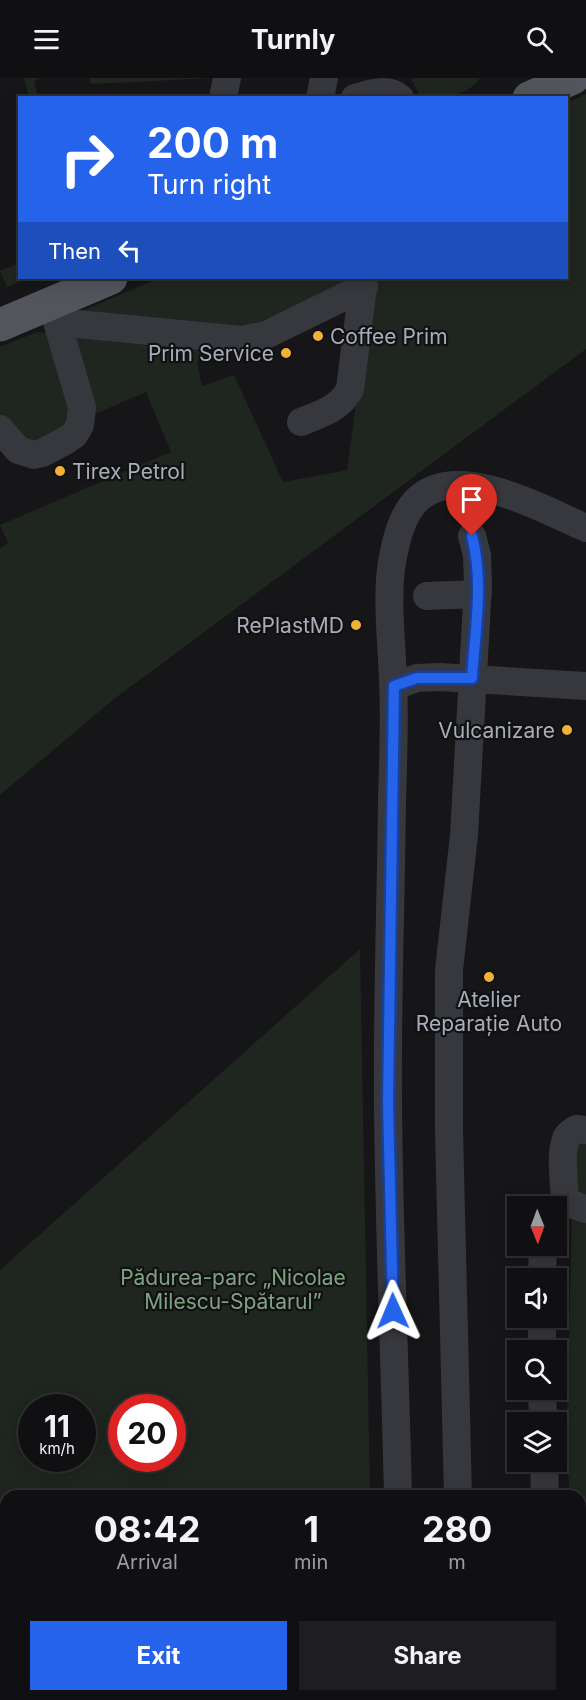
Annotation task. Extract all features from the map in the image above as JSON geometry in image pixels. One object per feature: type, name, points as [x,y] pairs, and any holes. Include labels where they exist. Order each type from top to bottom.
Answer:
[{"type":"main road","points":[[532,96],[573,78]]},
{"type":"main road","points":[[0,325],[54,313],[109,279]]},
{"type":"lane","points":[[224,96],[227,78]]},
{"type":"lane","points":[[320,96],[324,78]]},
{"type":"lane","points":[[365,96],[386,92],[398,96]]},
{"type":"lane","points":[[0,429],[18,450],[34,455],[65,441],[78,430],[82,420],[82,407],[54,313],[242,340],[266,334],[364,282]]},
{"type":"lane","points":[[301,422],[334,408],[346,396],[352,382],[364,282]]},
{"type":"lane","points":[[398,1490],[388,1103],[394,686],[390,586],[392,564],[406,515],[421,497],[444,485],[473,485],[529,503],[586,528]]},
{"type":"lane","points":[[458,1490],[449,1131],[449,970],[464,835],[478,594],[478,566],[472,536]]},
{"type":"lane","points":[[427,596],[478,594]]},
{"type":"lane","points":[[394,686],[417,678],[472,678],[586,686]]},
{"type":"lane","points":[[586,1130],[576,1129],[571,1133],[566,1139],[564,1152],[565,1198],[568,1203],[586,1209]]},
{"type":"lane","points":[[544,1472],[545,1490]]},
{"type":"green space","points":[[24,78],[41,78],[34,81],[38,96],[29,96]]},
{"type":"green space","points":[[89,78],[213,78],[91,84]]},
{"type":"green space","points":[[411,78],[480,78],[461,93],[450,96],[420,96]]},
{"type":"green space","points":[[586,94],[586,349],[114,699],[0,795],[0,549],[8,543],[0,525],[171,452],[146,392],[90,416],[71,345],[77,336],[208,347],[197,362],[202,386],[234,375],[283,482],[347,470],[373,279],[568,279],[568,103]]},
{"type":"green space","points":[[18,263],[18,279],[26,279],[7,287],[0,271]]},
{"type":"green space","points":[[157,279],[354,279],[240,331],[82,311]]},
{"type":"green space","points":[[37,332],[46,333],[73,409],[66,433],[25,447],[0,415],[0,347]]},
{"type":"green space","name":"Pădurea-parc „Nicolae Milescu-Spătarul”","points":[[360,949],[370,1490],[0,1490],[0,1270]]},
{"type":"green space","points":[[576,1142],[586,1143],[586,1200],[575,1197]]},
{"type":"green space","points":[[572,1213],[586,1217],[586,1490],[569,1490],[567,1414]]},
{"type":"place","name":"Coffee Prim","points":[[318,336]]},
{"type":"place","name":"Prim Service","points":[[286,353]]},
{"type":"place","name":"Tirex Petrol","points":[[60,471]]},
{"type":"place","name":"RePlastMD","points":[[356,625]]},
{"type":"place","name":"Vulcanizare","points":[[567,730]]},
{"type":"place","name":"Atelier Reparație Auto","points":[[489,977]]},
{"type":"route","points":[[393,1311],[388,1103],[394,686],[417,678],[472,678],[478,585],[477,555],[472,536]]}]
